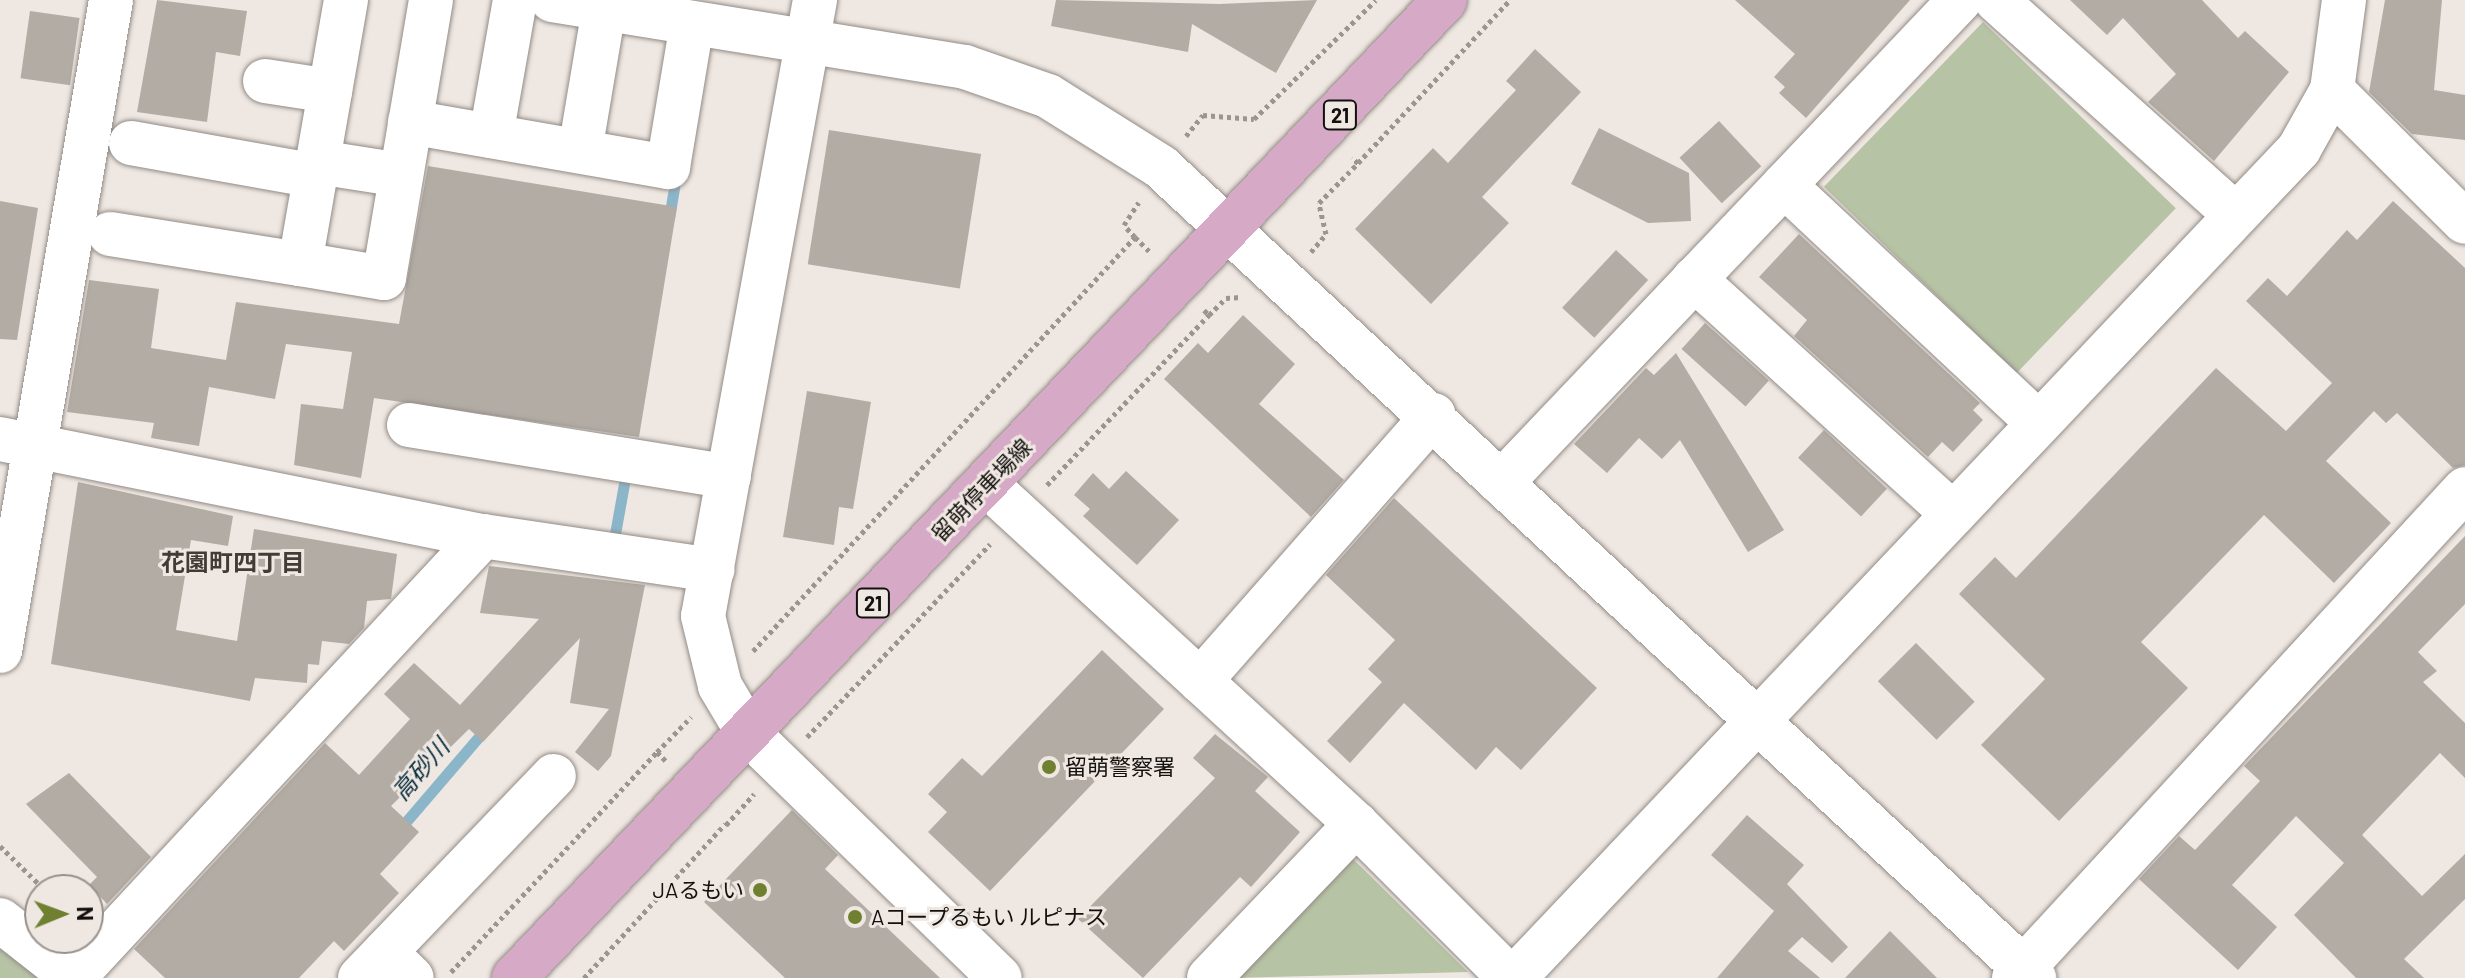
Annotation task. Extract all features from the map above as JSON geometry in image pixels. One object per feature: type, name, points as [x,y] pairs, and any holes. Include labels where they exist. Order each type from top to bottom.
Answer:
[{"type":"main road","name":"留萌停車場線","points":[[514,978],[987,485],[1445,0]]},
{"type":"street","points":[[0,651],[18,441],[111,0]]},
{"type":"street","points":[[300,264],[346,0]]},
{"type":"street","points":[[110,234],[384,278],[431,0]]},
{"type":"street","points":[[491,136],[515,0]]},
{"type":"street","points":[[552,0],[965,67],[1048,96],[1161,167],[1230,225],[1434,415],[1501,483],[2024,975],[2465,489]]},
{"type":"street","points":[[815,0],[703,616],[720,686],[748,733],[1000,978]]},
{"type":"street","points":[[1501,483],[1960,0]]},
{"type":"street","points":[[1996,0],[2236,215]]},
{"type":"street","points":[[987,485],[1356,824],[1512,978],[2299,149],[2332,90],[2344,0]]},
{"type":"street","points":[[580,151],[604,9]]},
{"type":"street","points":[[410,122],[668,167],[692,24]]},
{"type":"street","points":[[265,81],[330,91]]},
{"type":"street","points":[[2332,90],[2465,222]]},
{"type":"street","points":[[131,143],[317,169],[401,175]]},
{"type":"street","points":[[1784,185],[2039,424]]},
{"type":"street","points":[[1694,279],[1953,514]]},
{"type":"street","points":[[1200,681],[1434,415]]},
{"type":"street","points":[[409,425],[729,477]]},
{"type":"street","points":[[18,441],[483,536],[712,570]]},
{"type":"street","points":[[0,920],[73,978],[483,536]]},
{"type":"street","points":[[386,969],[554,776]]},
{"type":"street","points":[[1209,978],[1356,824]]},
{"type":"path","points":[[1178,282],[1124,225],[1161,167],[1203,115],[1254,119],[1376,0]]},
{"type":"path","points":[[1358,163],[1510,0]]},
{"type":"path","points":[[657,752],[1135,237]]},
{"type":"path","points":[[1044,488],[1209,315]]},
{"type":"path","points":[[726,825],[1000,534]]},
{"type":"path","points":[[0,846],[29,874]]},
{"type":"green space","points":[[1983,22],[2176,208],[2017,373],[1824,187]]},
{"type":"green space","points":[[1351,857],[1468,972],[1233,978]]},
{"type":"green space","points":[[0,945],[44,978],[0,978]]},
{"type":"building","points":[[157,0],[247,11],[240,56],[216,52],[207,122],[137,112]]},
{"type":"building","points":[[1056,0],[1219,4],[1317,0],[1276,73],[1192,24],[1188,52],[1051,26]]},
{"type":"building","points":[[1735,0],[1910,0],[1806,118],[1779,93],[1785,87],[1774,77],[1795,54]]},
{"type":"building","points":[[2070,0],[2202,0],[2238,38],[2245,31],[2289,72],[2214,161],[2148,102],[2176,74],[2123,18],[2107,35]]},
{"type":"building","points":[[2385,0],[2442,0],[2434,90],[2465,95],[2465,140],[2412,134],[2369,92]]},
{"type":"building","points":[[30,11],[80,18],[70,85],[21,78]]},
{"type":"building","points":[[1535,49],[1581,92],[1482,197],[1509,223],[1431,304],[1355,229],[1433,148],[1448,163],[1516,90],[1506,81]]},
{"type":"building","points":[[1719,121],[1761,166],[1722,203],[1680,158]]},
{"type":"building","points":[[1599,128],[1689,173],[1691,221],[1648,223],[1571,184]]},
{"type":"building","points":[[829,130],[981,154],[960,288],[808,264]]},
{"type":"building","points":[[428,166],[677,207],[639,437],[374,398],[361,478],[294,465],[301,404],[343,409],[352,352],[286,344],[275,399],[209,387],[199,446],[151,438],[154,423],[67,412],[89,280],[159,289],[151,348],[226,360],[236,302],[399,324]]},
{"type":"building","points":[[0,201],[38,208],[17,340],[0,339]]},
{"type":"building","points":[[2393,201],[2465,268],[2465,465],[2453,468],[2397,413],[2386,423],[2374,411],[2326,461],[2391,523],[2334,583],[2264,515],[2141,642],[2188,688],[2059,821],[1981,745],[2045,679],[1959,594],[1995,557],[2016,578],[2216,368],[2286,431],[2332,383],[2246,301],[2268,278],[2287,296],[2347,230],[2357,240]]},
{"type":"building","points":[[1799,234],[1980,403],[1973,410],[1983,420],[1953,452],[1942,442],[1928,457],[1794,336],[1807,320],[1759,277]]},
{"type":"building","points":[[1616,250],[1648,280],[1594,338],[1562,308]]},
{"type":"building","points":[[1243,315],[1295,364],[1259,404],[1344,480],[1311,517],[1164,379],[1198,343],[1208,353]]},
{"type":"building","points":[[1705,323],[1769,381],[1745,407],[1682,349]]},
{"type":"building","points":[[1676,353],[1784,530],[1748,552],[1680,440],[1662,459],[1639,438],[1607,473],[1574,444],[1646,368],[1654,375]]},
{"type":"building","points":[[807,391],[871,402],[853,509],[839,507],[834,545],[783,537]]},
{"type":"building","points":[[1824,430],[1887,489],[1861,516],[1798,458]]},
{"type":"building","points":[[1126,471],[1179,520],[1137,565],[1083,516],[1090,509],[1074,495],[1093,473],[1109,489]]},
{"type":"building","points":[[78,482],[233,516],[228,546],[191,540],[176,630],[237,641],[254,529],[397,554],[391,599],[367,601],[364,628],[349,644],[322,641],[319,665],[308,664],[307,683],[255,678],[250,701],[51,664]]},
{"type":"building","points":[[1394,498],[1597,688],[1521,770],[1496,747],[1476,770],[1404,703],[1350,763],[1327,741],[1382,682],[1368,669],[1395,640],[1326,575]]},
{"type":"building","points":[[2465,536],[2465,604],[2418,652],[2437,671],[2423,682],[2465,723],[2465,778],[2440,753],[2362,835],[2422,896],[2465,854],[2465,899],[2404,959],[2424,978],[2356,978],[2294,915],[2344,863],[2296,816],[2232,885],[2277,927],[2238,970],[2139,879],[2179,836],[2195,850],[2260,781],[2244,766]]},
{"type":"building","points":[[489,566],[645,585],[611,756],[598,771],[575,752],[609,709],[570,703],[580,638],[483,742],[469,729],[391,806],[419,832],[380,874],[399,893],[344,951],[334,941],[299,978],[165,978],[134,949],[325,743],[359,775],[410,719],[384,694],[414,663],[460,705],[539,619],[480,613]]},
{"type":"building","points":[[1916,643],[1975,702],[1937,740],[1878,681]]},
{"type":"building","name":"留萌警察署","points":[[1102,650],[1164,709],[990,891],[928,832],[947,812],[928,794],[962,758],[982,776]]},
{"type":"building","points":[[1215,734],[1268,777],[1255,791],[1300,832],[1251,887],[1240,877],[1143,978],[1078,919],[1215,778],[1193,758]]},
{"type":"building","points":[[69,773],[151,857],[107,904],[104,901],[104,874],[94,874],[26,804]]},
{"type":"building","points":[[792,810],[838,855],[825,869],[940,978],[785,978],[704,902]]},
{"type":"building","points":[[1747,815],[1804,865],[1787,884],[1848,947],[1832,963],[1802,937],[1788,951],[1820,978],[1717,978],[1774,911],[1711,855]]},
{"type":"building","points":[[1890,931],[1937,978],[1845,978]]},
{"type":"waterway","points":[[669,218],[676,176]]},
{"type":"waterway","points":[[613,545],[627,467]]},
{"type":"waterway","name":"高砂川","points":[[398,831],[488,726]]},
{"type":"place","name":"留萌警察署","points":[[1049,767]]},
{"type":"place","name":"JAるもい","points":[[760,890]]},
{"type":"place","name":"Aコープるもい ルピナス","points":[[855,917]]},
{"type":"district","name":"花園町四丁目","points":[[233,562]]}]
